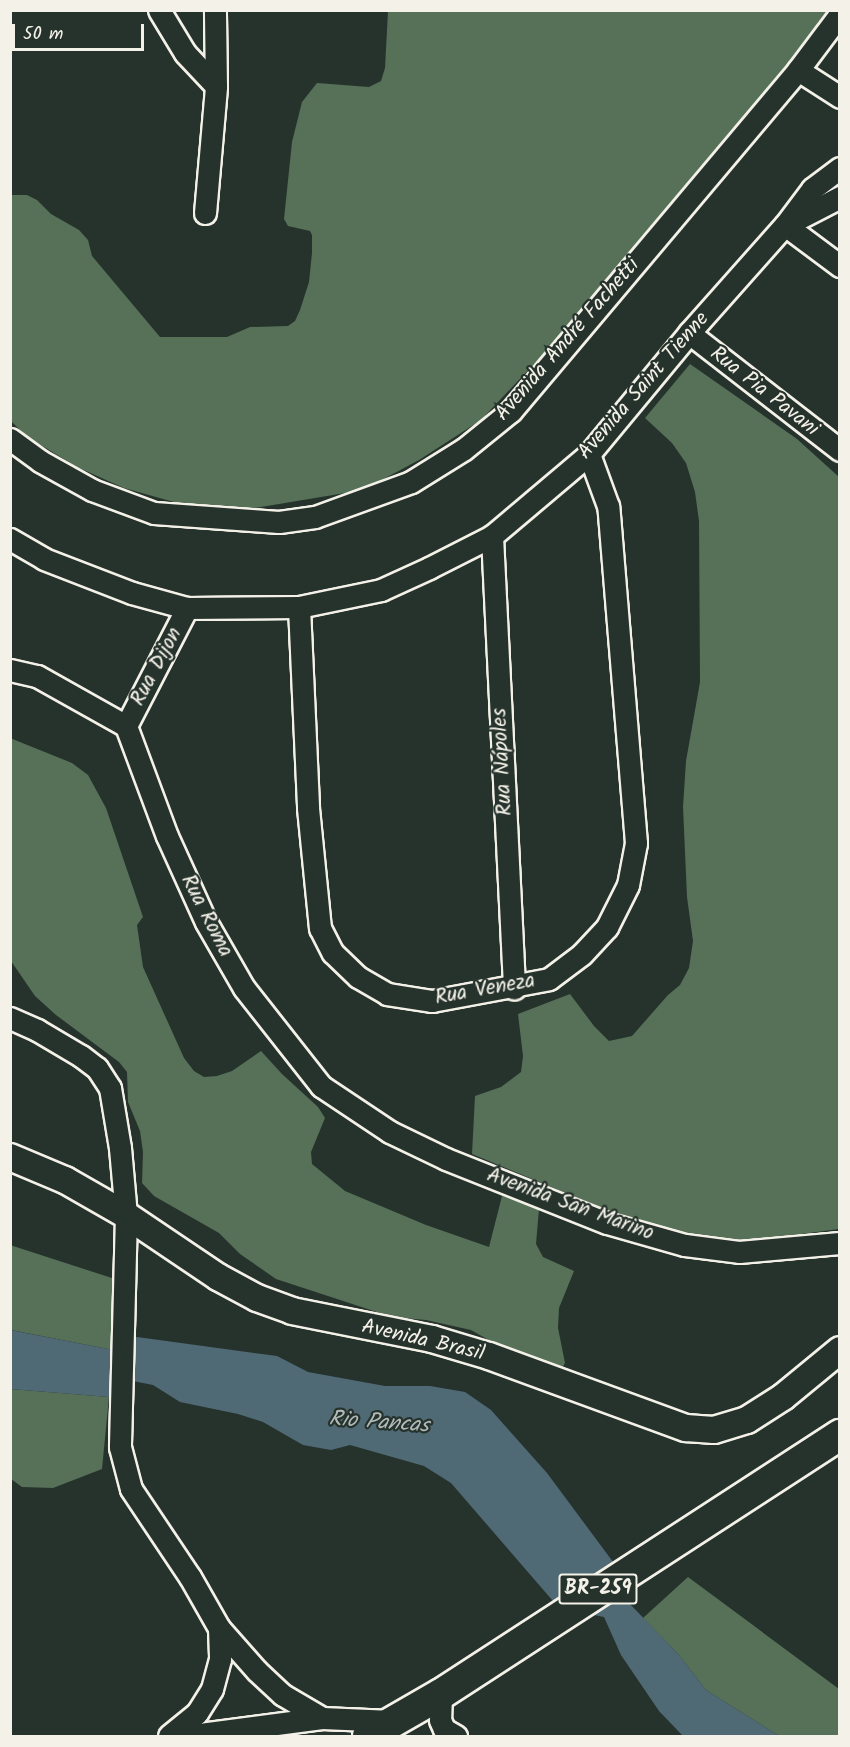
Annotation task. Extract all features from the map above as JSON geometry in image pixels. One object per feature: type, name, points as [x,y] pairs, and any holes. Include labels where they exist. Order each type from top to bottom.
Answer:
[{"type":"highway","name":"BR-259","points":[[368,1737],[441,1694],[697,1525],[840,1435]]},
{"type":"main road","name":"Avenida Brasil","points":[[10,1157],[65,1180],[126,1215],[218,1277],[257,1298],[302,1313],[432,1339],[489,1356],[686,1428],[714,1430],[747,1420],[783,1397],[840,1350]]},
{"type":"street","points":[[159,10],[185,53],[216,86]]},
{"type":"street","points":[[205,213],[216,86],[215,10]]},
{"type":"street","name":"Avenida André Fachetti","points":[[10,439],[40,461],[92,490],[154,513],[279,522],[315,517],[411,482],[464,449],[511,411],[798,70],[832,39],[840,15]]},
{"type":"street","points":[[798,70],[840,97]]},
{"type":"street","name":"Avenida Saint Tienne","points":[[10,539],[44,559],[132,593],[188,608],[299,607],[381,590],[492,536],[589,454],[689,333],[785,225],[812,189],[840,168]]},
{"type":"street","name":"Avenida Saint Tienne","points":[[785,225],[840,197]]},
{"type":"street","points":[[785,225],[840,266]]},
{"type":"street","name":"Rua Pia Pavani","points":[[689,333],[840,450]]},
{"type":"street","name":"Rua Veneza","points":[[299,607],[308,808],[318,917],[320,928],[333,953],[358,978],[387,994],[432,1001],[514,988],[549,979],[582,954],[607,927],[628,885],[636,843],[608,506],[589,454]]},
{"type":"street","name":"Rua Nápoles","points":[[492,536],[514,988]]},
{"type":"street","name":"Rua Dijon","points":[[126,726],[188,608]]},
{"type":"street","points":[[10,670],[37,675],[126,726]]},
{"type":"street","name":"Rua Roma","points":[[126,726],[167,837],[206,922],[244,988],[321,1086]]},
{"type":"street","points":[[10,1018],[37,1030],[81,1056],[98,1068],[110,1088],[120,1148],[126,1215],[120,1447],[131,1489],[190,1578],[219,1628],[257,1671],[283,1695],[322,1718]]},
{"type":"street","name":"Avenida San Marino","points":[[321,1086],[399,1137],[446,1159],[607,1223],[685,1245],[739,1252],[840,1244]]},
{"type":"street","points":[[169,1737],[197,1713],[212,1689],[220,1659],[219,1628]]},
{"type":"street","points":[[441,1694],[440,1720],[444,1728],[456,1737]]},
{"type":"street","points":[[185,1737],[322,1718],[398,1721]]},
{"type":"green space","points":[[388,11],[832,11],[821,30],[707,159],[601,293],[481,420],[419,460],[363,490],[255,508],[188,506],[124,488],[77,467],[26,436],[11,421],[10,195],[27,195],[37,200],[51,214],[79,230],[88,240],[92,256],[160,337],[227,337],[250,327],[288,326],[295,321],[300,310],[309,282],[312,253],[310,231],[288,226],[284,219],[292,142],[302,102],[317,83],[369,87],[381,81],[385,68]]},
{"type":"green space","points":[[690,364],[797,439],[839,477],[839,1229],[749,1241],[684,1233],[605,1209],[472,1154],[475,1096],[501,1087],[521,1072],[523,1056],[518,1014],[570,994],[594,1026],[609,1041],[632,1036],[668,995],[680,985],[689,968],[693,941],[687,897],[683,807],[686,761],[700,682],[699,521],[695,492],[686,463],[672,443],[645,418]]},
{"type":"green space","points":[[10,738],[72,763],[88,775],[106,808],[143,917],[137,925],[143,967],[184,1058],[194,1071],[204,1077],[217,1076],[232,1071],[261,1051],[318,1107],[325,1118],[311,1152],[312,1164],[345,1191],[426,1225],[489,1247],[502,1196],[539,1209],[536,1244],[543,1257],[574,1271],[559,1308],[558,1328],[565,1363],[562,1368],[551,1370],[535,1366],[471,1330],[426,1320],[392,1317],[276,1279],[240,1254],[219,1233],[154,1196],[142,1183],[143,1152],[140,1131],[128,1102],[127,1072],[119,1062],[56,1015],[35,996],[11,961]]},
{"type":"green space","points":[[10,1245],[118,1280],[113,1350],[11,1330]]},
{"type":"green space","points":[[10,1389],[109,1397],[102,1469],[53,1488],[22,1487],[11,1479]]},
{"type":"green space","points":[[688,1577],[839,1689],[839,1736],[779,1736],[706,1690],[678,1654],[643,1618]]},
{"type":"water","name":"Rio Pancas","points":[[10,1330],[113,1350],[137,1337],[277,1356],[308,1372],[385,1386],[430,1386],[465,1392],[491,1410],[547,1473],[619,1570],[628,1602],[678,1654],[706,1690],[779,1736],[683,1736],[659,1711],[621,1655],[604,1617],[559,1608],[451,1483],[424,1466],[350,1445],[331,1450],[303,1445],[263,1422],[238,1414],[180,1402],[153,1385],[133,1381],[109,1397],[11,1389]]}]
